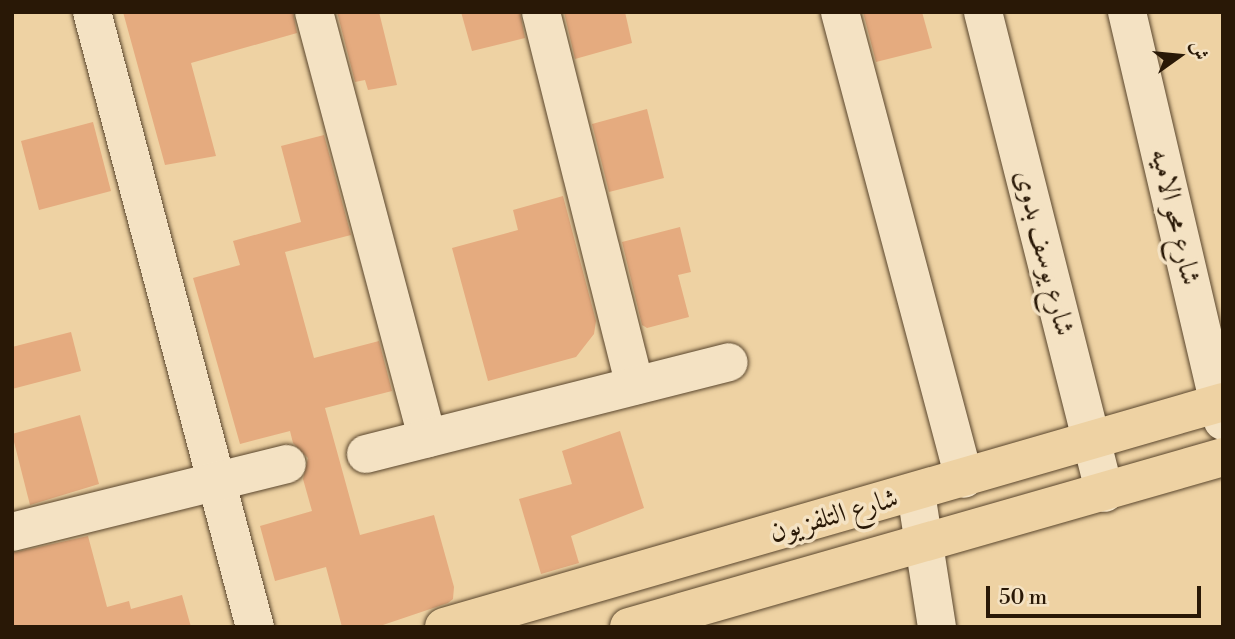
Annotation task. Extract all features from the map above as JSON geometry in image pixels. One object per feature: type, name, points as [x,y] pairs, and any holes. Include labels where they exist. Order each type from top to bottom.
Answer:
[{"type":"main road","name":"شارع التلفزيون","points":[[444,627],[1092,442],[1221,409]]},
{"type":"main road","name":"شارع التلفزيون","points":[[629,627],[693,618],[923,545],[1223,457]]},
{"type":"street","points":[[92,12],[255,627]]},
{"type":"street","points":[[314,12],[427,438]]},
{"type":"street","points":[[541,12],[635,385]]},
{"type":"street","points":[[840,12],[964,478]]},
{"type":"street","name":"شارع يوسف بدوى","points":[[983,12],[1105,493]]},
{"type":"street","name":"شارع محو الاميه","points":[[1127,12],[1221,409]]},
{"type":"street","points":[[366,454],[729,362]]},
{"type":"street","points":[[12,532],[287,464]]},
{"type":"street","points":[[915,493],[937,627]]},
{"type":"building","points":[[123,12],[293,12],[297,33],[191,63],[216,156],[165,165]]},
{"type":"building","points":[[337,12],[379,12],[397,85],[368,90],[365,80],[355,82]]},
{"type":"building","points":[[461,12],[520,12],[525,38],[472,51]]},
{"type":"building","points":[[564,12],[625,12],[632,43],[575,59]]},
{"type":"building","points":[[863,12],[922,12],[932,48],[876,62]]},
{"type":"building","points":[[647,109],[664,178],[609,192],[592,124]]},
{"type":"building","points":[[93,122],[111,191],[39,210],[21,141]]},
{"type":"building","points":[[324,135],[351,235],[285,252],[314,358],[379,341],[392,391],[325,408],[360,535],[434,515],[454,587],[453,599],[448,603],[377,627],[342,627],[326,567],[275,581],[260,526],[312,511],[303,479],[308,458],[293,443],[290,431],[240,444],[193,278],[240,265],[233,241],[301,222],[281,146]]},
{"type":"building","points":[[563,196],[596,321],[594,334],[576,357],[488,381],[452,248],[518,230],[513,210]]},
{"type":"building","points":[[680,227],[691,272],[678,275],[689,317],[647,328],[642,325],[622,242]]},
{"type":"building","points":[[71,332],[81,371],[12,389],[12,347]]},
{"type":"building","points":[[80,415],[99,484],[30,505],[12,434]]},
{"type":"building","points":[[620,431],[644,508],[571,536],[579,563],[541,574],[519,499],[572,484],[562,451]]},
{"type":"building","points":[[88,536],[107,607],[129,601],[131,609],[182,595],[191,627],[12,627],[12,553]]}]
